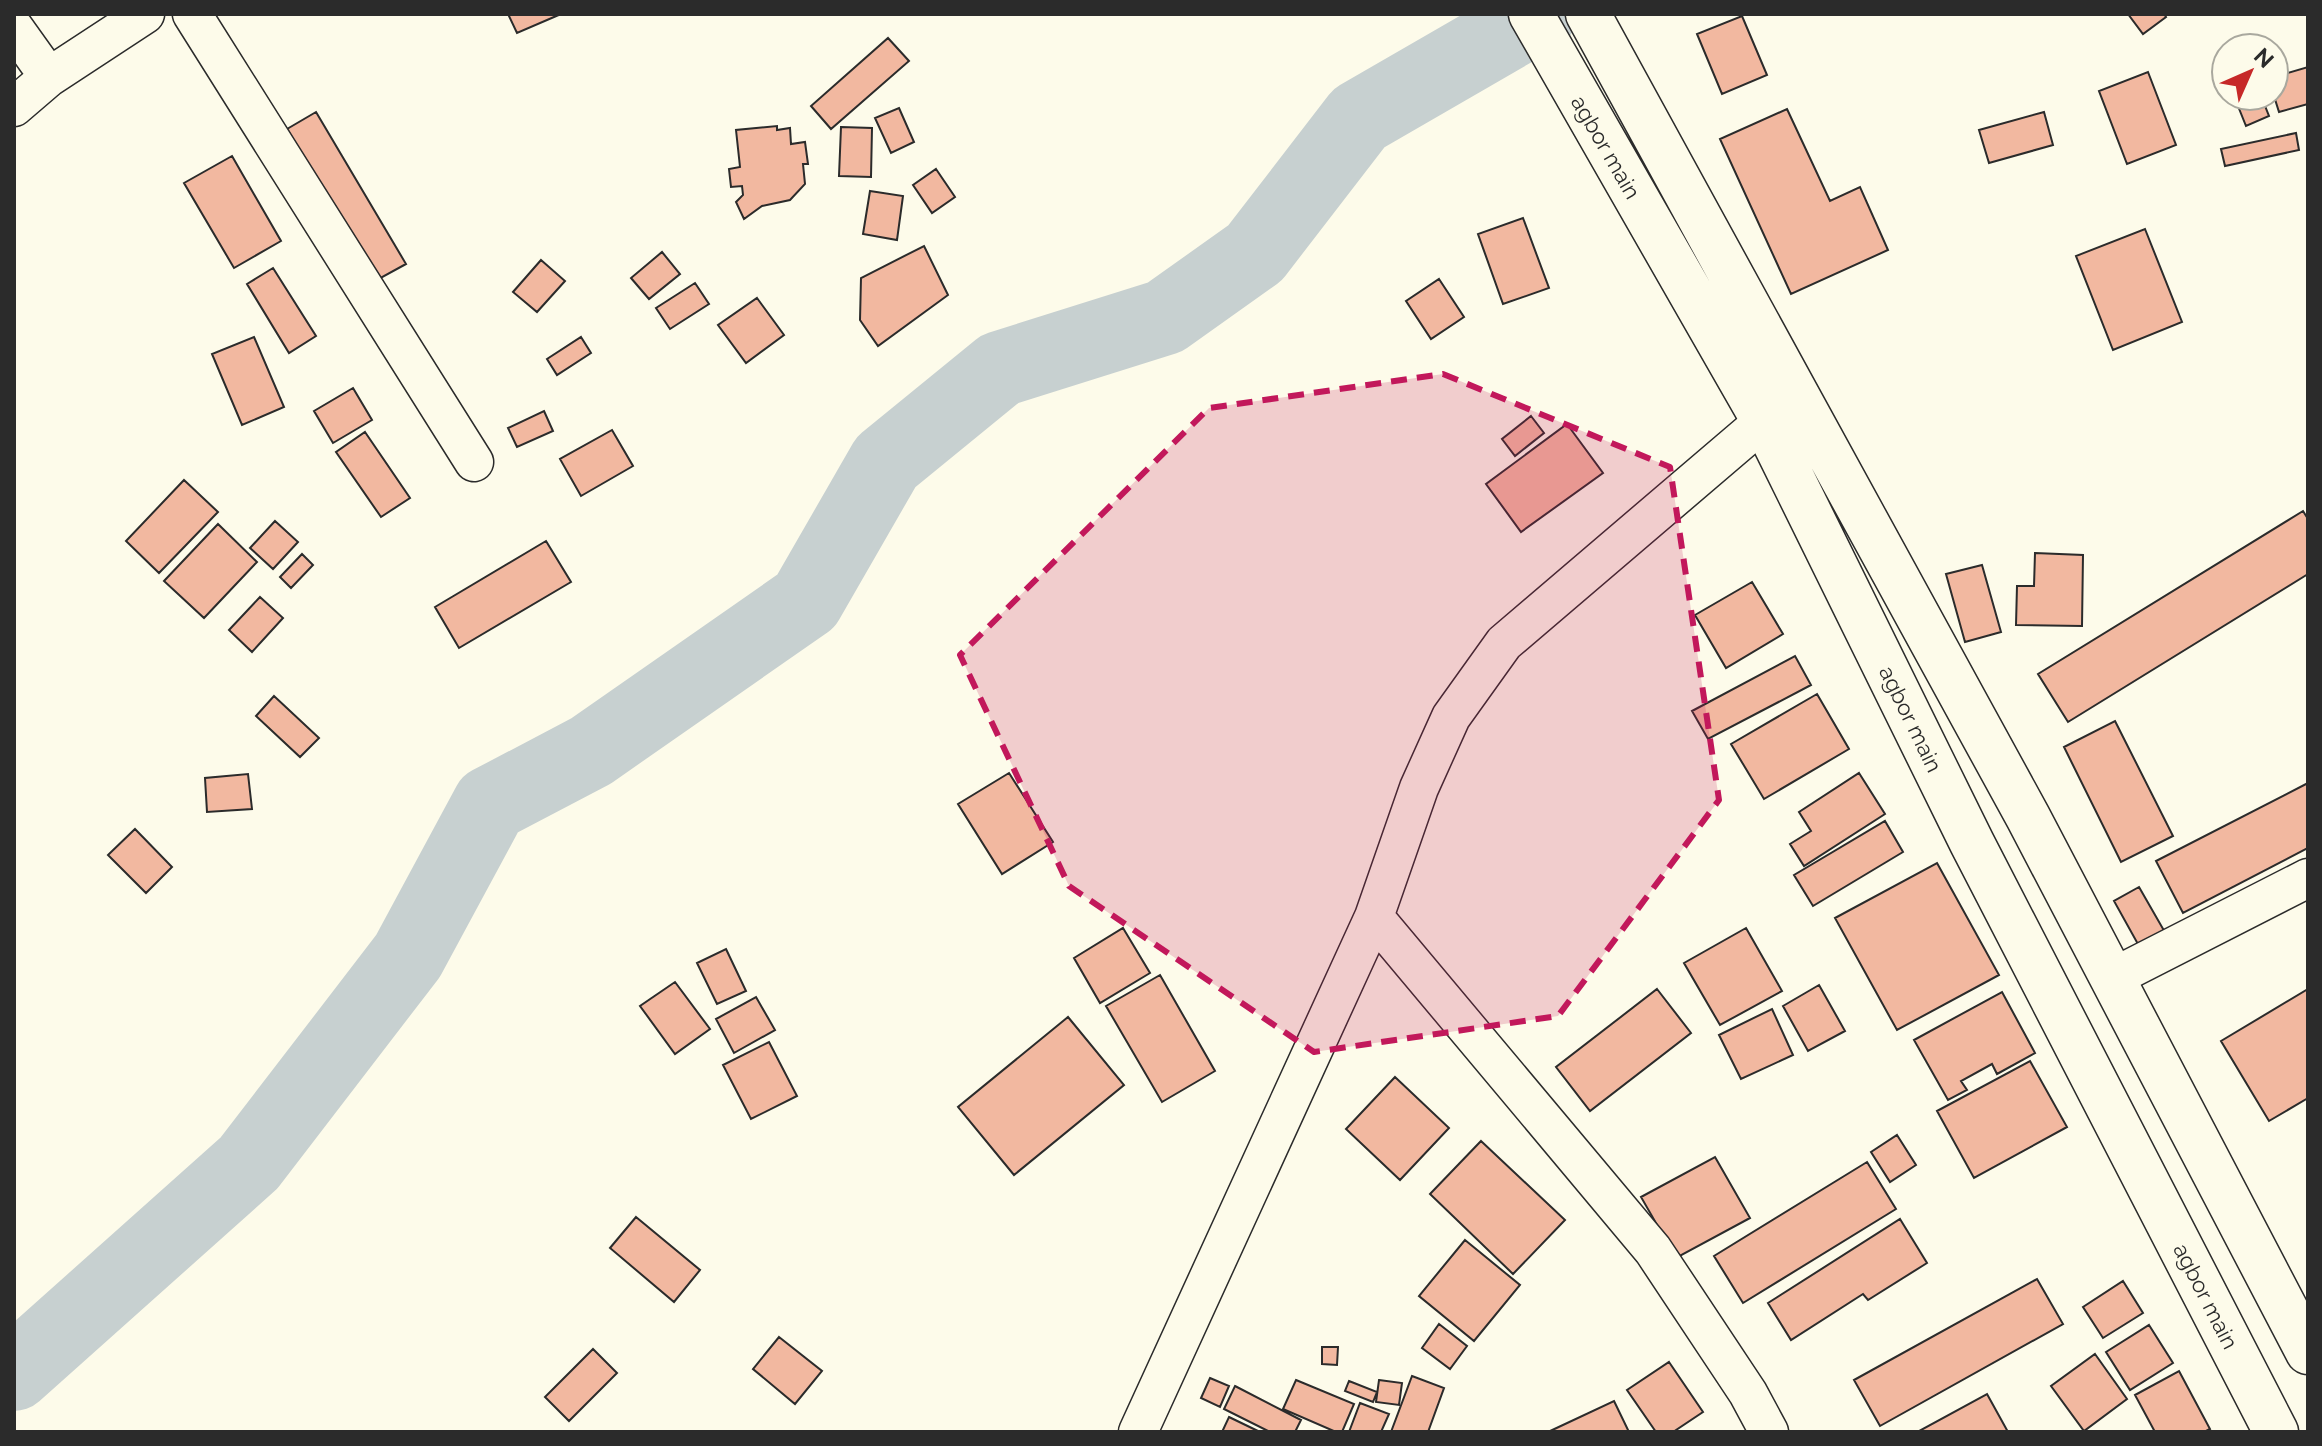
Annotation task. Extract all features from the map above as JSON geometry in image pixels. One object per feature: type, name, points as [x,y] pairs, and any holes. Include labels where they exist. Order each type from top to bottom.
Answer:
[{"type":"main road","name":"agbor main","points":[[1531,14],[1764,421],[1972,843],[2276,1432]]},
{"type":"main road","points":[[1593,24],[2028,817],[2308,1352]]},
{"type":"main road","points":[[1972,843],[2009,818],[2028,817]]},
{"type":"street","points":[[14,107],[49,77],[145,14]]},
{"type":"street","points":[[192,14],[474,462]]},
{"type":"street","points":[[14,28],[49,77]]},
{"type":"street","points":[[1138,1432],[1374,917],[1419,788],[1451,717],[1504,643],[1764,421]]},
{"type":"street","points":[[2112,978],[2308,878]]},
{"type":"street","points":[[1374,917],[1653,1250],[1748,1393],[1769,1432]]},
{"type":"highlighted area","points":[[1443,374],[1670,467],[1719,800],[1558,1016],[1314,1052],[1069,886],[960,655],[1209,408]]},
{"type":"building","points":[[508,14],[561,14],[517,33]]},
{"type":"building","points":[[2128,14],[2164,14],[2166,17],[2143,34]]},
{"type":"building","points":[[1742,16],[1767,75],[1722,94],[1697,34]]},
{"type":"building","points":[[888,38],[909,61],[831,129],[811,106]]},
{"type":"building","points":[[2308,67],[2308,104],[2290,109],[2290,72]]},
{"type":"building","points":[[2148,72],[2176,145],[2127,164],[2099,91]]},
{"type":"building","points":[[899,108],[914,142],[891,153],[875,118]]},
{"type":"building","points":[[1787,109],[1830,201],[1860,187],[1888,250],[1791,294],[1720,139]]},
{"type":"building","points":[[316,112],[406,264],[377,280],[287,129]]},
{"type":"building","points":[[2044,112],[2053,145],[1989,163],[1979,130]]},
{"type":"building","points":[[2240,112],[2267,112],[2269,116],[2246,126]]},
{"type":"building","points":[[777,126],[777,130],[790,128],[791,144],[805,142],[808,164],[803,164],[805,184],[790,200],[762,206],[744,219],[736,202],[743,195],[742,186],[731,187],[729,169],[740,167],[736,130]]},
{"type":"building","points":[[841,127],[872,128],[871,177],[839,176]]},
{"type":"building","points":[[2296,133],[2299,150],[2225,166],[2221,149]]},
{"type":"building","points":[[232,156],[281,241],[234,268],[184,183]]},
{"type":"building","points":[[936,169],[955,197],[932,213],[913,185]]},
{"type":"building","points":[[870,191],[903,196],[897,240],[863,234]]},
{"type":"building","points":[[1523,218],[1549,288],[1503,304],[1478,234]]},
{"type":"building","points":[[2145,229],[2182,322],[2113,350],[2076,256]]},
{"type":"building","points":[[924,246],[948,295],[878,346],[860,320],[861,278]]},
{"type":"building","points":[[662,252],[680,274],[649,299],[631,278]]},
{"type":"building","points":[[541,260],[565,281],[537,312],[513,292]]},
{"type":"building","points":[[273,268],[316,336],[289,353],[247,284]]},
{"type":"building","points":[[1439,279],[1464,317],[1431,339],[1406,301]]},
{"type":"building","points":[[695,283],[709,304],[670,329],[656,308]]},
{"type":"building","points":[[757,298],[784,335],[746,363],[718,325]]},
{"type":"building","points":[[254,337],[284,407],[242,425],[212,354]]},
{"type":"building","points":[[581,337],[591,353],[557,375],[547,359]]},
{"type":"building","points":[[353,388],[372,420],[333,443],[314,411]]},
{"type":"building","points":[[544,411],[553,431],[517,447],[508,428]]},
{"type":"building","points":[[1531,416],[1544,433],[1515,456],[1502,439]]},
{"type":"building","points":[[1567,424],[1603,473],[1521,532],[1486,484]]},
{"type":"building","points":[[612,430],[633,466],[581,496],[560,459]]},
{"type":"building","points":[[365,432],[410,498],[381,517],[336,452]]},
{"type":"building","points":[[184,480],[218,512],[159,573],[126,541]]},
{"type":"building","points":[[2303,511],[2308,519],[2308,574],[2068,722],[2038,674]]},
{"type":"building","points":[[275,521],[298,542],[273,569],[250,548]]},
{"type":"building","points":[[218,524],[257,562],[204,618],[164,581]]},
{"type":"building","points":[[546,541],[571,582],[459,648],[435,607]]},
{"type":"building","points":[[2035,553],[2083,555],[2082,626],[2016,625],[2017,586],[2034,586]]},
{"type":"building","points":[[302,554],[313,565],[291,588],[280,577]]},
{"type":"building","points":[[1982,565],[2001,632],[1965,642],[1946,574]]},
{"type":"building","points":[[1752,582],[1783,634],[1726,668],[1695,615]]},
{"type":"building","points":[[260,597],[283,618],[252,652],[229,630]]},
{"type":"building","points":[[1795,656],[1811,685],[1708,739],[1692,711]]},
{"type":"building","points":[[1817,694],[1849,749],[1764,799],[1731,744]]},
{"type":"building","points":[[274,696],[319,738],[300,757],[256,716]]},
{"type":"building","points":[[2115,721],[2173,836],[2121,862],[2064,747]]},
{"type":"building","points":[[1009,773],[1053,842],[1002,874],[958,804]]},
{"type":"building","points":[[1859,773],[1885,814],[1804,866],[1790,844],[1811,831],[1799,812]]},
{"type":"building","points":[[248,774],[252,809],[207,812],[205,778]]},
{"type":"building","points":[[2308,783],[2308,848],[2183,913],[2156,861]]},
{"type":"building","points":[[1885,821],[1903,852],[1813,906],[1794,875]]},
{"type":"building","points":[[135,829],[172,867],[146,893],[108,855]]},
{"type":"building","points":[[1937,863],[1999,975],[1897,1030],[1835,918]]},
{"type":"building","points":[[2139,887],[2170,941],[2144,955],[2114,901]]},
{"type":"building","points":[[1123,928],[1150,973],[1100,1003],[1074,958]]},
{"type":"building","points":[[1746,928],[1782,991],[1720,1025],[1684,963]]},
{"type":"building","points":[[726,949],[746,991],[717,1004],[697,963]]},
{"type":"building","points":[[1160,975],[1215,1071],[1162,1102],[1106,1006]]},
{"type":"building","points":[[675,982],[710,1029],[675,1054],[640,1006]]},
{"type":"building","points":[[1819,985],[1845,1031],[1808,1051],[1783,1006]]},
{"type":"building","points":[[1657,989],[1691,1033],[1590,1111],[1556,1067]]},
{"type":"building","points":[[2308,989],[2308,1098],[2269,1121],[2221,1041]]},
{"type":"building","points":[[2002,992],[2035,1053],[1997,1074],[1992,1064],[1961,1081],[1967,1090],[1948,1100],[1914,1040]]},
{"type":"building","points":[[756,997],[775,1030],[734,1053],[716,1019]]},
{"type":"building","points":[[1772,1009],[1793,1055],[1741,1079],[1719,1035]]},
{"type":"building","points":[[1068,1017],[1124,1085],[1014,1175],[958,1107]]},
{"type":"building","points":[[769,1042],[797,1096],[751,1119],[723,1065]]},
{"type":"building","points":[[2030,1061],[2067,1127],[1974,1178],[1937,1111]]},
{"type":"building","points":[[1395,1077],[1449,1128],[1400,1180],[1346,1129]]},
{"type":"building","points":[[1897,1135],[1916,1165],[1890,1182],[1871,1152]]},
{"type":"building","points":[[1481,1141],[1565,1220],[1513,1274],[1430,1194]]},
{"type":"building","points":[[1715,1157],[1750,1218],[1676,1258],[1641,1197]]},
{"type":"building","points":[[1867,1162],[1896,1209],[1743,1303],[1714,1256]]},
{"type":"building","points":[[636,1217],[700,1270],[674,1302],[610,1248]]},
{"type":"building","points":[[1900,1219],[1927,1263],[1868,1300],[1863,1294],[1791,1340],[1768,1303]]},
{"type":"building","points":[[1465,1240],[1520,1285],[1474,1341],[1419,1296]]},
{"type":"building","points":[[2037,1279],[2063,1324],[1880,1426],[1854,1380]]},
{"type":"building","points":[[2123,1281],[2143,1313],[2103,1338],[2083,1307]]},
{"type":"building","points":[[1439,1324],[1467,1346],[1450,1369],[1422,1348]]},
{"type":"building","points":[[2149,1325],[2173,1363],[2130,1390],[2106,1352]]},
{"type":"building","points":[[779,1337],[822,1371],[795,1404],[753,1369]]},
{"type":"building","points":[[1322,1347],[1338,1347],[1337,1365],[1322,1364]]},
{"type":"building","points":[[593,1349],[617,1373],[569,1421],[545,1397]]},
{"type":"building","points":[[2095,1354],[2127,1399],[2084,1431],[2051,1386]]},
{"type":"building","points":[[1669,1362],[1703,1412],[1673,1432],[1656,1432],[1627,1390]]},
{"type":"building","points":[[2179,1371],[2210,1429],[2204,1432],[2155,1432],[2135,1395]]},
{"type":"building","points":[[1412,1376],[1444,1388],[1428,1432],[1391,1432]]},
{"type":"building","points":[[1210,1378],[1229,1386],[1220,1407],[1201,1398]]},
{"type":"building","points":[[1296,1380],[1354,1404],[1342,1432],[1283,1409]]},
{"type":"building","points":[[1379,1380],[1402,1383],[1399,1405],[1376,1402]]},
{"type":"building","points":[[1349,1381],[1377,1392],[1373,1402],[1345,1391]]},
{"type":"building","points":[[1235,1386],[1301,1420],[1295,1432],[1270,1432],[1224,1409]]},
{"type":"building","points":[[1987,1394],[2008,1432],[1919,1431]]},
{"type":"building","points":[[1614,1401],[1629,1432],[1548,1432]]},
{"type":"building","points":[[1360,1403],[1389,1414],[1381,1432],[1349,1432]]},
{"type":"building","points":[[1229,1417],[1260,1432],[1222,1432]]},
{"type":"waterway","points":[[14,1373],[249,1163],[408,956],[490,804],[591,751],[806,601],[886,462],[1000,369],[1165,317],[1255,253],[1359,118],[1539,14]]}]
